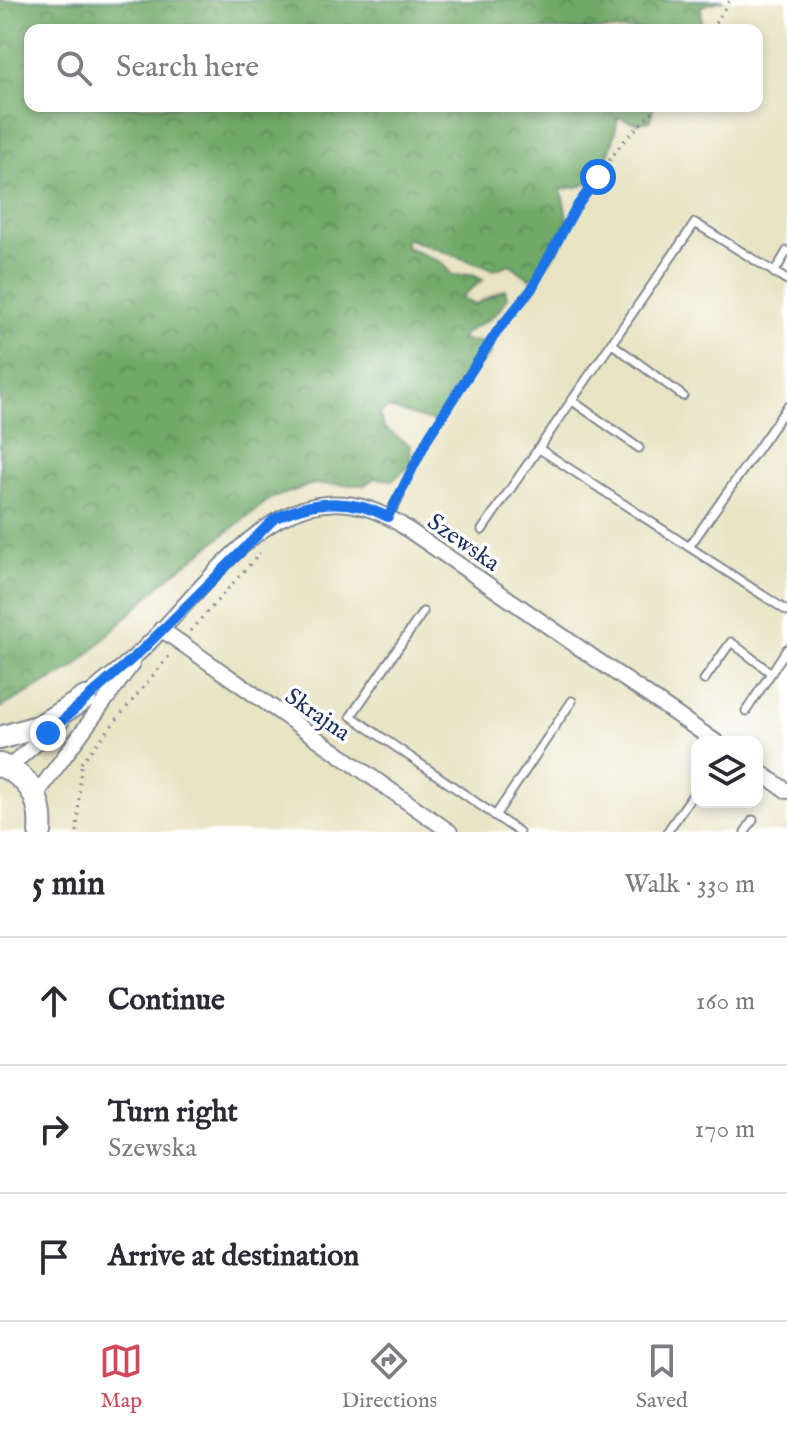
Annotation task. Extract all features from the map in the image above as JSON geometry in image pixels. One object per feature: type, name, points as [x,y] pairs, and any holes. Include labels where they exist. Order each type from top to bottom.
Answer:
[{"type":"main road","points":[[0,738],[40,726],[85,698]]},
{"type":"main road","points":[[4,766],[19,775],[36,795],[41,812],[41,831]]},
{"type":"street","name":"Szewska","points":[[4,766],[141,651],[259,531],[292,510],[328,502],[347,503],[388,517],[707,736]]},
{"type":"street","name":"Skrajna","points":[[161,629],[450,832]]},
{"type":"street","points":[[36,795],[105,706],[141,651]]},
{"type":"street","points":[[763,774],[787,791]]},
{"type":"lane","points":[[482,530],[695,223],[787,280]]},
{"type":"lane","points":[[774,273],[787,251]]},
{"type":"lane","points":[[611,343],[683,396]]},
{"type":"lane","points":[[571,400],[639,448]]},
{"type":"lane","points":[[689,547],[787,407]]},
{"type":"lane","points":[[538,448],[787,611]]},
{"type":"lane","points":[[388,517],[400,495]]},
{"type":"lane","points":[[423,612],[351,716],[519,832]]},
{"type":"lane","points":[[704,680],[731,642],[771,673]]},
{"type":"lane","points":[[746,711],[787,649]]},
{"type":"lane","points":[[495,816],[572,701]]},
{"type":"lane","points":[[667,832],[691,798]]},
{"type":"lane","points":[[745,832],[753,820]]},
{"type":"path","points":[[715,24],[730,0]]},
{"type":"path","points":[[400,495],[429,436],[498,330],[531,290],[575,209],[621,144],[652,112]]},
{"type":"path","points":[[81,763],[263,551]]},
{"type":"green space","points":[[0,0],[724,0],[701,6],[702,24],[24,24],[24,112],[652,112],[650,121],[637,123],[618,117],[609,154],[600,171],[583,185],[561,190],[567,218],[566,230],[549,262],[530,279],[510,264],[494,270],[406,238],[406,247],[441,262],[453,276],[471,274],[483,280],[461,297],[474,305],[505,289],[507,298],[495,315],[460,340],[489,343],[491,354],[448,399],[443,414],[434,422],[389,408],[379,414],[384,428],[411,446],[410,466],[393,480],[375,478],[364,485],[313,484],[270,499],[164,581],[75,667],[0,708]]},
{"type":"route","points":[[48,733],[141,651],[274,519],[292,510],[328,502],[365,507],[388,517],[429,436],[498,330],[531,290],[575,209],[598,177]]}]
